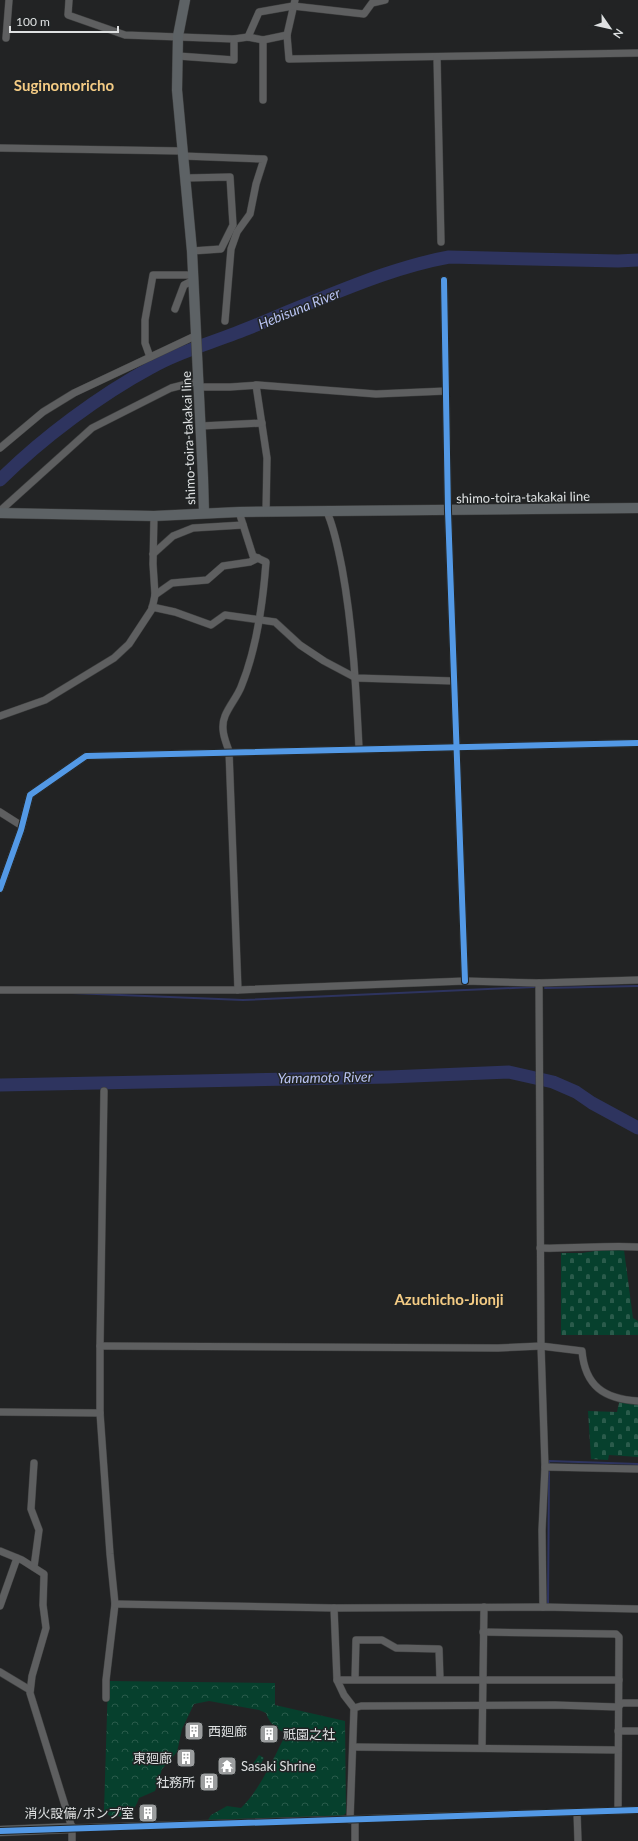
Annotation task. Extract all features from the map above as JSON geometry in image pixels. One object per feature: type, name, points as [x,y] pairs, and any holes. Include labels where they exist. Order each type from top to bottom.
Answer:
[{"type":"main road","name":"shimo-toira-takakai line","points":[[185,0],[178,36],[177,90],[194,278],[204,513],[638,508]]},
{"type":"main road","points":[[0,512],[154,516],[204,513]]},
{"type":"main road","points":[[0,1831],[72,1828]]},
{"type":"street","points":[[6,38],[9,0]]},
{"type":"street","points":[[69,0],[68,15],[125,35],[166,38],[178,36],[234,39],[248,37],[263,40],[287,35]]},
{"type":"street","points":[[248,37],[259,12],[294,3],[364,14],[372,2],[385,0]]},
{"type":"street","points":[[294,3],[287,35],[289,58],[638,53]]},
{"type":"street","points":[[178,56],[234,60],[234,39]]},
{"type":"street","points":[[263,40],[263,100]]},
{"type":"street","points":[[437,57],[441,242]]},
{"type":"street","points":[[0,148],[182,154],[264,159],[256,184],[250,214],[237,232],[231,249],[226,321]]},
{"type":"street","points":[[186,178],[230,177],[232,192],[233,225],[221,249],[192,251]]},
{"type":"street","points":[[150,357],[145,343],[145,320],[153,275],[194,278]]},
{"type":"street","points":[[175,309],[184,285],[194,278]]},
{"type":"street","points":[[444,280],[448,511],[465,981]]},
{"type":"street","points":[[0,448],[43,412],[74,392],[197,335]]},
{"type":"street","points":[[0,512],[92,428],[172,388],[199,384],[230,387],[256,385],[376,394],[446,391]]},
{"type":"street","points":[[256,385],[268,465],[266,512]]},
{"type":"street","points":[[201,426],[262,422]]},
{"type":"street","points":[[238,990],[229,751],[223,733],[225,716],[241,687],[253,649],[263,597],[266,562],[253,556],[239,512]]},
{"type":"street","points":[[327,512],[334,528],[347,597],[356,678],[359,748]]},
{"type":"street","points":[[193,528],[200,521],[204,513]]},
{"type":"street","points":[[0,716],[45,700],[114,658],[133,639],[152,607],[155,595],[153,554],[154,516]]},
{"type":"street","points":[[153,554],[173,536],[193,528],[243,525]]},
{"type":"street","points":[[155,595],[172,583],[207,580],[223,566],[250,562],[258,558]]},
{"type":"street","points":[[152,607],[174,612],[212,625],[225,615],[275,622],[300,645],[324,661],[356,678],[454,681]]},
{"type":"street","points":[[0,889],[22,826],[30,795],[86,756],[229,751],[359,748],[457,748],[638,743]]},
{"type":"street","points":[[0,812],[22,826]]},
{"type":"street","points":[[0,990],[238,990],[465,981],[539,983],[638,980]]},
{"type":"street","points":[[539,983],[541,1346],[545,1467],[542,1530],[543,1607]]},
{"type":"street","points":[[104,1091],[100,1413],[115,1604],[106,1680],[106,1698]]},
{"type":"street","points":[[540,1248],[572,1249],[602,1246],[638,1247]]},
{"type":"street","points":[[100,1346],[498,1348],[541,1346],[582,1351],[584,1368],[593,1384],[614,1396],[638,1401]]},
{"type":"street","points":[[0,1412],[100,1413]]},
{"type":"street","points":[[34,1463],[31,1509],[39,1530],[34,1566]]},
{"type":"street","points":[[545,1467],[638,1469]]},
{"type":"street","points":[[0,1551],[34,1566],[44,1574],[43,1605],[46,1628],[32,1676],[30,1693],[39,1726],[72,1828],[72,1841]]},
{"type":"street","points":[[0,1606],[17,1558]]},
{"type":"street","points":[[115,1604],[334,1608],[543,1607],[638,1609]]},
{"type":"street","points":[[482,1748],[484,1607]]},
{"type":"street","points":[[334,1608],[337,1680],[344,1695],[354,1708],[353,1820],[355,1841]]},
{"type":"street","points":[[483,1632],[616,1634],[619,1637],[618,1810]]},
{"type":"street","points":[[355,1679],[356,1640],[382,1640],[396,1648],[439,1649],[440,1679]]},
{"type":"street","points":[[0,1672],[30,1690]]},
{"type":"street","points":[[337,1680],[619,1680]]},
{"type":"street","points":[[354,1708],[361,1706],[618,1707],[622,1703],[638,1703]]},
{"type":"street","points":[[618,1731],[638,1731]]},
{"type":"street","points":[[354,1747],[618,1750]]},
{"type":"street","points":[[72,1828],[638,1810]]},
{"type":"street","points":[[577,1812],[578,1841]]},
{"type":"green space","points":[[602,1250],[624,1250],[633,1318],[638,1321],[638,1335],[561,1335],[561,1253],[582,1253]]},
{"type":"green space","points":[[620,1399],[638,1402],[638,1457],[609,1455],[608,1460],[591,1459],[588,1411],[617,1412]]},
{"type":"green space","name":"Sasaki Shrine","points":[[108,1681],[275,1683],[275,1705],[345,1721],[346,1813],[343,1816],[208,1820],[211,1815],[227,1806],[241,1808],[255,1792],[286,1734],[271,1723],[266,1713],[259,1710],[209,1701],[194,1704],[182,1729],[177,1752],[162,1769],[155,1791],[139,1798],[135,1807],[129,1813],[111,1817],[104,1811]]},
{"type":"green space","points":[[259,1755],[264,1758],[257,1771],[253,1764]]},
{"type":"waterway","name":"Hebisuna River","points":[[0,480],[16,464],[72,418],[132,378],[162,362],[350,287],[389,273],[429,261],[449,257],[618,261],[638,260]]},
{"type":"waterway","points":[[545,988],[638,986]]},
{"type":"waterway","points":[[72,993],[243,1000],[534,987]]},
{"type":"waterway","name":"Yamamoto River","points":[[0,1085],[389,1077],[509,1072],[553,1082],[576,1092],[592,1103],[638,1128]]},
{"type":"waterway","points":[[549,1463],[549,1461],[638,1464]]},
{"type":"waterway","points":[[548,1603],[549,1472]]},
{"type":"cycle path","points":[[444,280],[448,511],[465,981]]},
{"type":"cycle path","points":[[0,889],[21,830],[30,795],[86,756],[638,743]]},
{"type":"cycle path","points":[[0,1831],[638,1810]]},
{"type":"place","name":"西廻廊","points":[[194,1731]]},
{"type":"place","name":"祇園之社","points":[[269,1734]]},
{"type":"place","name":"東廻廊","points":[[186,1758]]},
{"type":"place","name":"Sasaki Shrine","points":[[227,1766]]},
{"type":"place","name":"社務所","points":[[209,1782]]},
{"type":"place","name":"消火設備/ポンプ室","points":[[148,1813]]},
{"type":"district","name":"Suginomoricho","points":[[64,85]]},
{"type":"district","name":"Azuchicho-Jionji","points":[[449,1299]]}]
